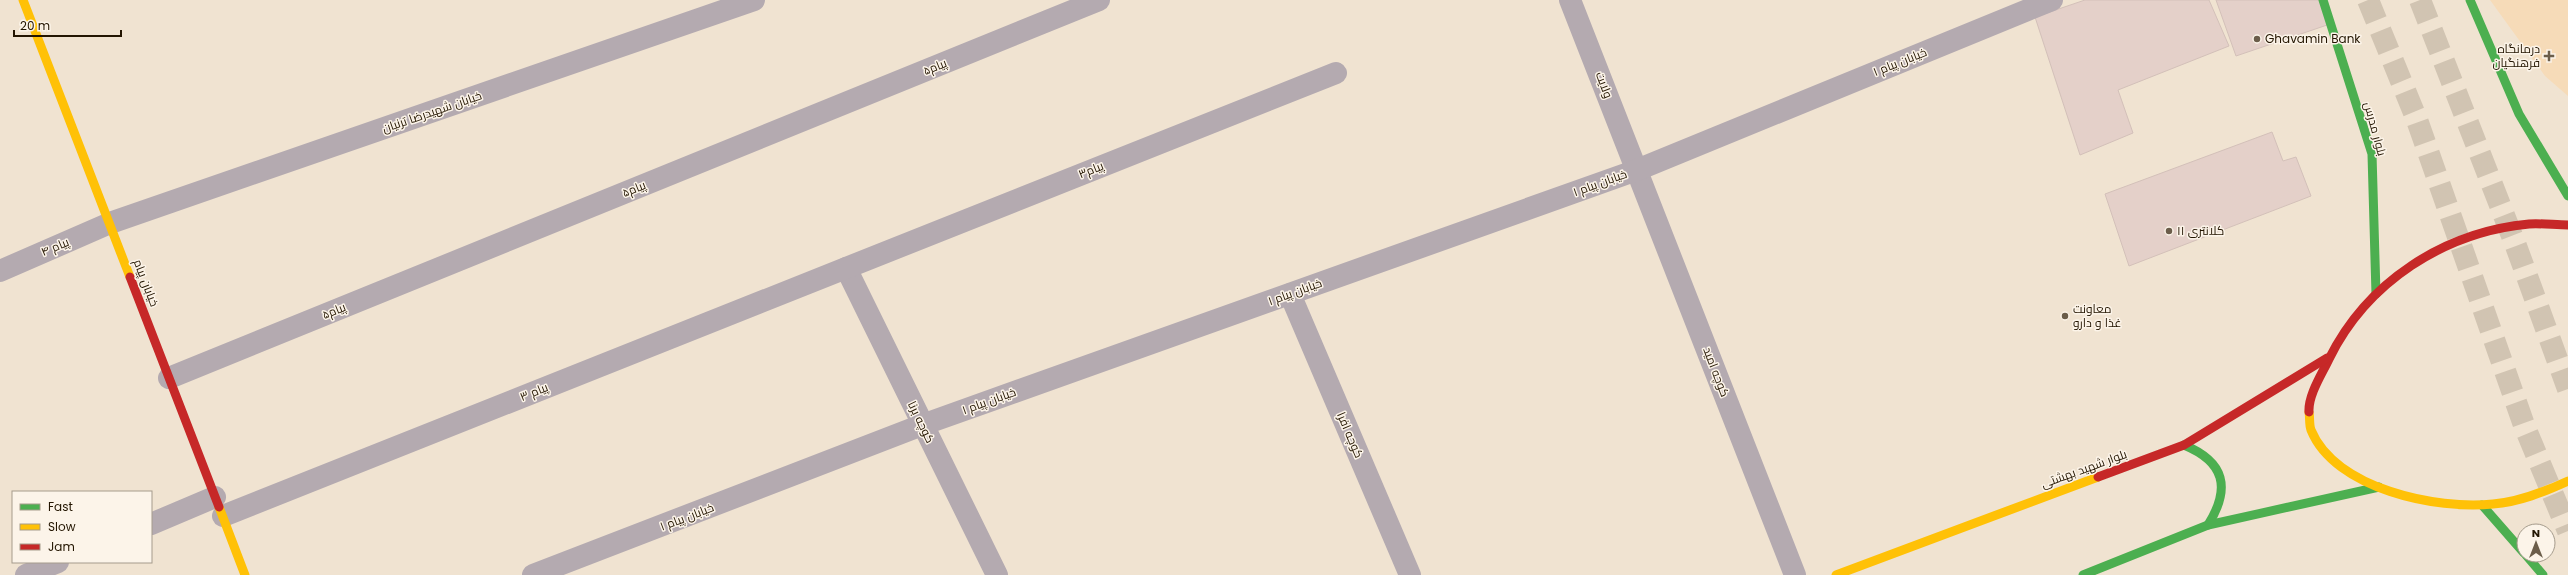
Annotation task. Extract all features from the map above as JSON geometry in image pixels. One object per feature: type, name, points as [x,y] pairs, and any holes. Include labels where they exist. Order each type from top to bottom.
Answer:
[{"type":"main road","name":"خیابان پیام","points":[[23,0],[245,575]]},
{"type":"main road","name":"بلوار مدرس","points":[[2323,0],[2372,154],[2376,294]]},
{"type":"main road","points":[[2470,0],[2519,114],[2568,196]]},
{"type":"main road","points":[[2568,225],[2554,223],[2507,226],[2446,244],[2394,276],[2356,314],[2327,358],[2309,408],[2312,428],[2320,447],[2334,462],[2379,487],[2442,504],[2482,505],[2529,499],[2568,482]]},
{"type":"main road","name":"بلوار شهید بهشتی","points":[[1836,575],[1911,545],[2184,445],[2327,358]]},
{"type":"main road","points":[[2184,445],[2198,449],[2209,457],[2218,468],[2222,481],[2223,497],[2218,513],[2208,525]]},
{"type":"main road","points":[[2083,575],[2208,525],[2379,487]]},
{"type":"main road","points":[[2482,505],[2516,544]]},
{"type":"main road","points":[[2533,563],[2543,575]]},
{"type":"street","name":"خیابان شهیدرضا ترنیان","points":[[110,223],[754,0]]},
{"type":"street","name":"پیام۵","points":[[169,378],[1099,0]]},
{"type":"street","name":"ولایت","points":[[1570,0],[1637,170]]},
{"type":"street","name":"خیابان پیام ۱","points":[[533,575],[922,425],[1637,170],[2052,0]]},
{"type":"street","name":"پیام۳","points":[[846,268],[1336,73]]},
{"type":"street","name":"کوچه امید","points":[[1637,170],[1795,575]]},
{"type":"street","name":"پیام ۴","points":[[0,271],[110,223]]},
{"type":"street","name":"کوچه برنا","points":[[846,268],[997,575]]},
{"type":"street","name":"پیام ۳","points":[[152,524],[219,507],[846,268]]},
{"type":"street","name":"کوچه افرا","points":[[1290,294],[1410,575]]},
{"type":"street","points":[[26,575],[56,563]]},
{"type":"shaded area","name":"درمانگاه فرهنگیان","points":[[2490,0],[2568,0],[2568,96],[2545,76]]},
{"type":"building","points":[[2085,0],[2209,0],[2229,46],[2118,90],[2133,133],[2080,155],[2035,17]]},
{"type":"building","name":"Ghavamin Bank","points":[[2216,0],[2324,0],[2333,23],[2236,56]]},
{"type":"building","name":"کلانتری ۱۱","points":[[2272,132],[2283,161],[2296,157],[2311,196],[2129,266],[2105,194]]},
{"type":"tunnel","points":[[2368,0],[2417,120],[2524,425],[2568,531]]},
{"type":"tunnel","points":[[2420,0],[2516,246],[2568,389]]},
{"type":"traffic: fast","points":[[2323,0],[2372,154],[2376,294]]},
{"type":"traffic: fast","points":[[2470,0],[2519,114],[2568,196]]},
{"type":"traffic: fast","points":[[2184,445],[2208,459],[2216,468],[2220,478],[2220,499],[2208,525]]},
{"type":"traffic: fast","points":[[2083,575],[2208,525],[2379,487]]},
{"type":"traffic: fast","points":[[2482,505],[2516,544]]},
{"type":"traffic: fast","points":[[2533,563],[2543,575]]},
{"type":"traffic: slow","points":[[23,0],[130,277]]},
{"type":"traffic: slow","points":[[2309,412],[2311,430],[2323,450],[2342,467],[2364,481],[2417,499],[2470,505],[2503,503],[2531,496],[2568,481]]},
{"type":"traffic: slow","points":[[1836,575],[2098,477]]},
{"type":"traffic: slow","points":[[219,507],[245,575]]},
{"type":"traffic: jam","points":[[2309,412],[2309,405],[2316,385],[2345,331],[2364,307],[2387,285],[2411,266],[2438,250],[2467,238],[2498,229],[2529,224],[2568,225]]},
{"type":"traffic: jam","points":[[130,277],[219,507]]},
{"type":"traffic: jam","points":[[2098,477],[2184,445],[2327,358]]},
{"type":"place","name":"Ghavamin Bank","points":[[2257,39]]},
{"type":"place","name":"درمانگاه فرهنگیان","points":[[2549,56]]},
{"type":"place","name":"کلانتری ۱۱","points":[[2169,231]]},
{"type":"place","name":"معاونت غذا و دارو","points":[[2065,316]]}]
